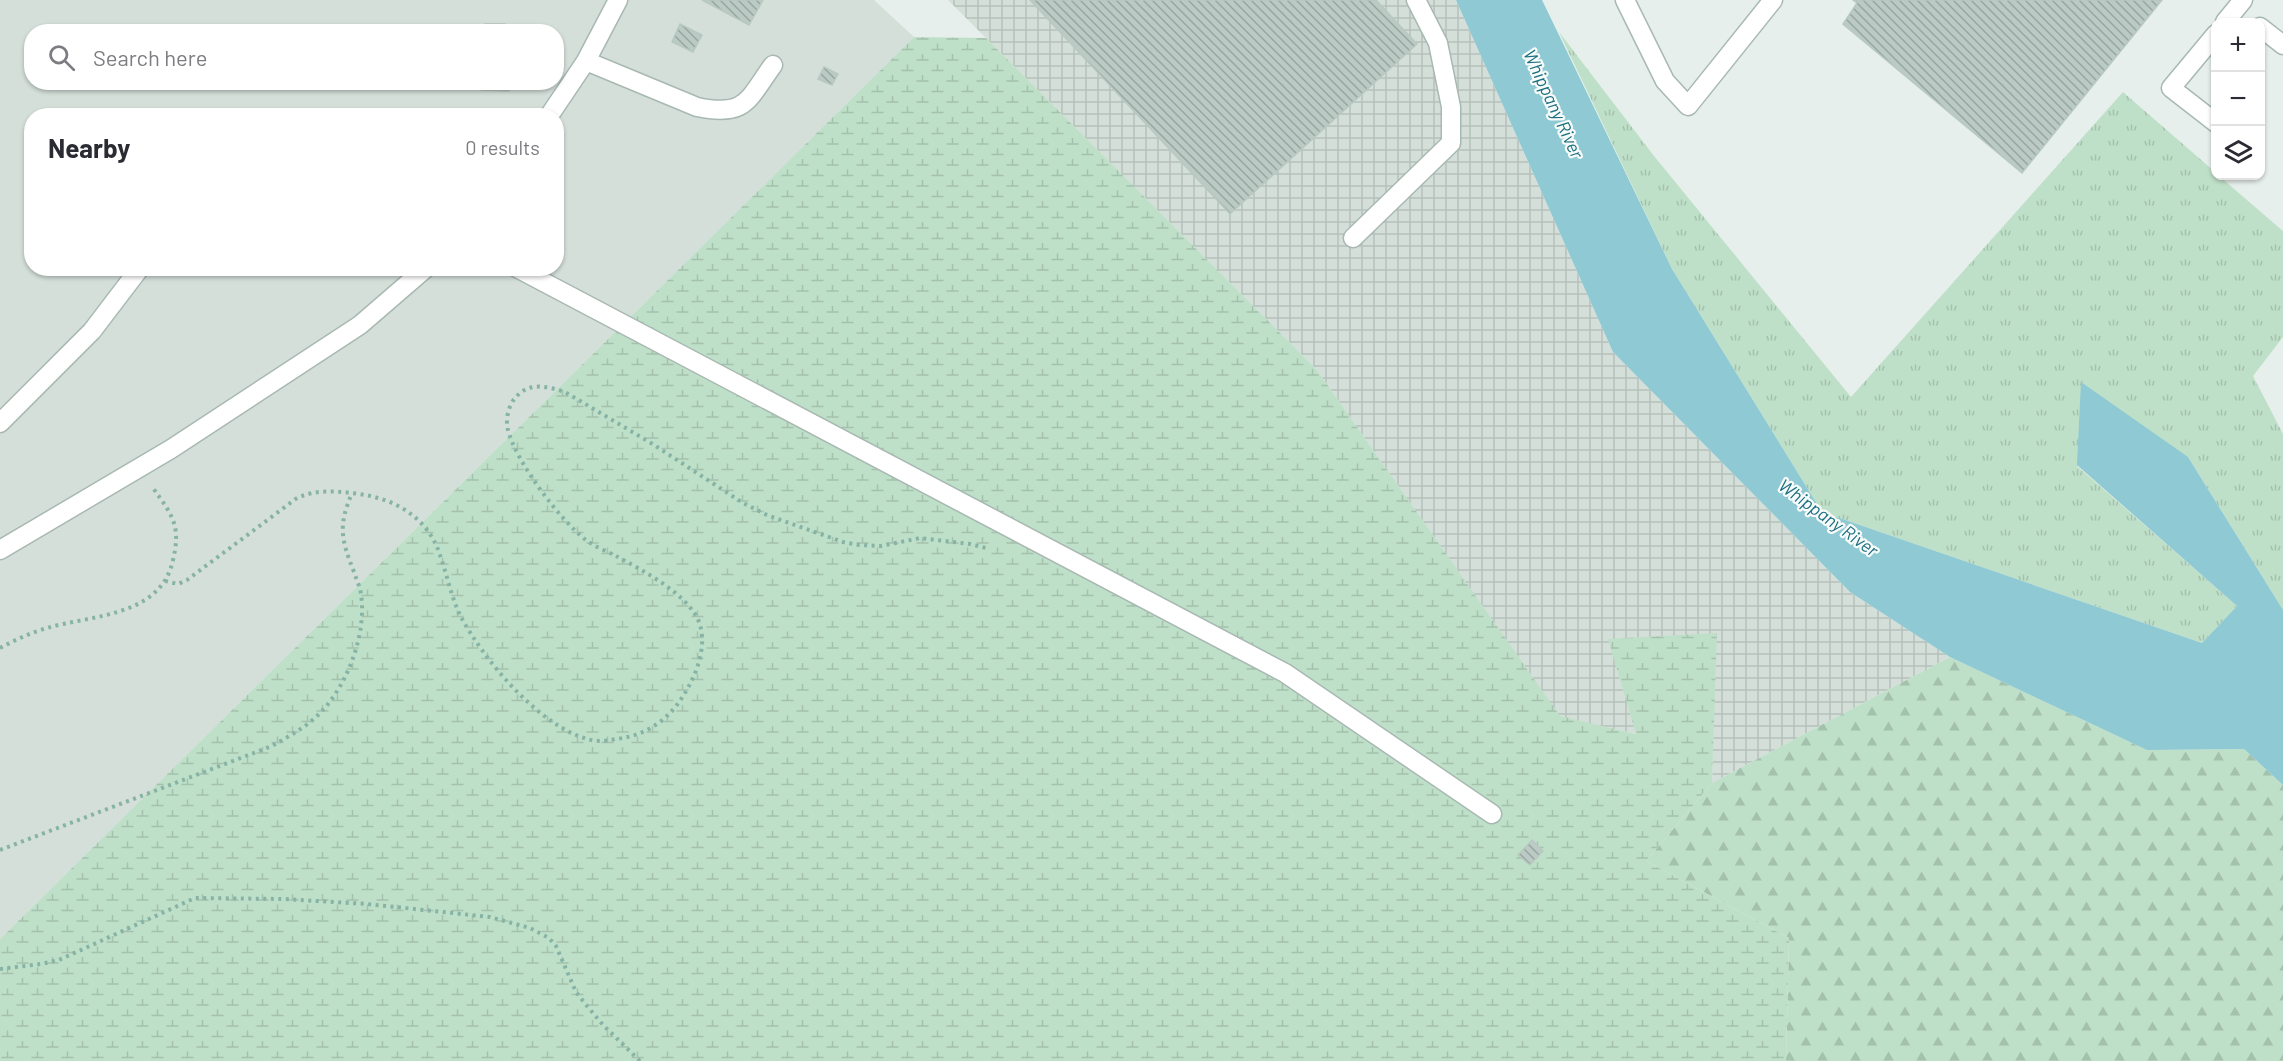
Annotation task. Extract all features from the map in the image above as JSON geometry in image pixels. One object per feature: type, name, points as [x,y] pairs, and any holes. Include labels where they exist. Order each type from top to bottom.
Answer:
[{"type":"lane","points":[[554,108],[586,61],[618,0]]},
{"type":"lane","points":[[1353,238],[1451,143],[1451,107],[1438,43],[1416,0]]},
{"type":"lane","points":[[1625,0],[1665,81],[1688,106],[1773,0]]},
{"type":"lane","points":[[2228,18],[2240,4],[2252,18]]},
{"type":"lane","points":[[2265,31],[2283,45]]},
{"type":"lane","points":[[2211,40],[2171,88],[2211,119]]},
{"type":"lane","points":[[586,61],[697,107],[716,111],[733,110],[745,104],[773,65]]},
{"type":"lane","points":[[0,423],[92,331],[134,276]]},
{"type":"lane","points":[[0,550],[138,468],[360,325],[417,276]]},
{"type":"lane","points":[[532,276],[1286,673],[1492,813]]},
{"type":"path","points":[[165,581],[177,584],[188,580],[297,498],[307,493],[323,491],[379,497],[406,509],[431,534],[461,617],[502,675],[523,698],[555,724],[588,740],[628,738],[649,729],[666,718],[683,696],[699,662],[702,650],[699,621],[687,605],[668,588],[587,541],[542,492],[522,460],[508,429],[510,406],[516,395],[537,386],[565,392],[767,515],[843,542],[881,546],[920,538],[970,544],[996,551]]},
{"type":"path","points":[[0,648],[27,634],[48,627],[117,613],[137,605],[152,595],[165,581],[172,565],[177,529],[161,499],[138,468]]},
{"type":"path","points":[[0,850],[272,746],[303,727],[322,711],[338,689],[350,666],[362,615],[361,592],[343,534],[343,516],[352,493]]},
{"type":"path","points":[[0,969],[59,960],[195,898],[284,898],[472,915],[530,928],[549,938],[556,946],[576,992],[603,1025],[640,1061]]},
{"type":"shaded area","points":[[0,0],[874,0],[914,37],[0,939]]},
{"type":"shaded area","points":[[948,0],[1456,0],[1613,352],[1850,592],[1950,657],[1712,783],[1716,633],[1637,734],[1560,717],[1317,370]]},
{"type":"green space","points":[[1559,32],[1654,156],[1851,397],[2123,92],[2211,169],[2211,180],[2224,180],[2283,231],[2283,337],[2253,376],[2283,434],[2283,610],[2188,457],[2077,466],[2237,606],[2202,643],[1822,512],[1672,269]]},
{"type":"green space","points":[[914,37],[986,38],[1317,370],[1560,716],[1636,734],[1608,639],[1717,633],[1712,783],[1646,861],[1789,938],[1786,1061],[0,1061],[0,939]]},
{"type":"green space","points":[[1950,657],[2147,750],[2244,749],[2283,785],[2283,1061],[1786,1061],[1789,938],[1646,861],[1712,783]]},
{"type":"water","name":"Whippany River","points":[[1456,0],[1542,0],[1672,269],[1822,512],[2202,643],[2237,606],[2077,465],[2081,382],[2188,457],[2283,610],[2283,785],[2244,749],[2147,750],[1950,657],[1850,592],[1613,352]]},
{"type":"building","points":[[702,0],[763,0],[749,25]]},
{"type":"building","points":[[1030,0],[1376,0],[1417,44],[1230,214]]},
{"type":"building","points":[[1853,0],[2162,0],[2022,173],[1843,24],[1857,3]]},
{"type":"building","points":[[680,24],[702,35],[693,52],[672,42]]},
{"type":"building","points":[[824,67],[838,74],[832,85],[818,79]]},
{"type":"building","points":[[1532,840],[1543,851],[1530,865],[1518,855]]}]
